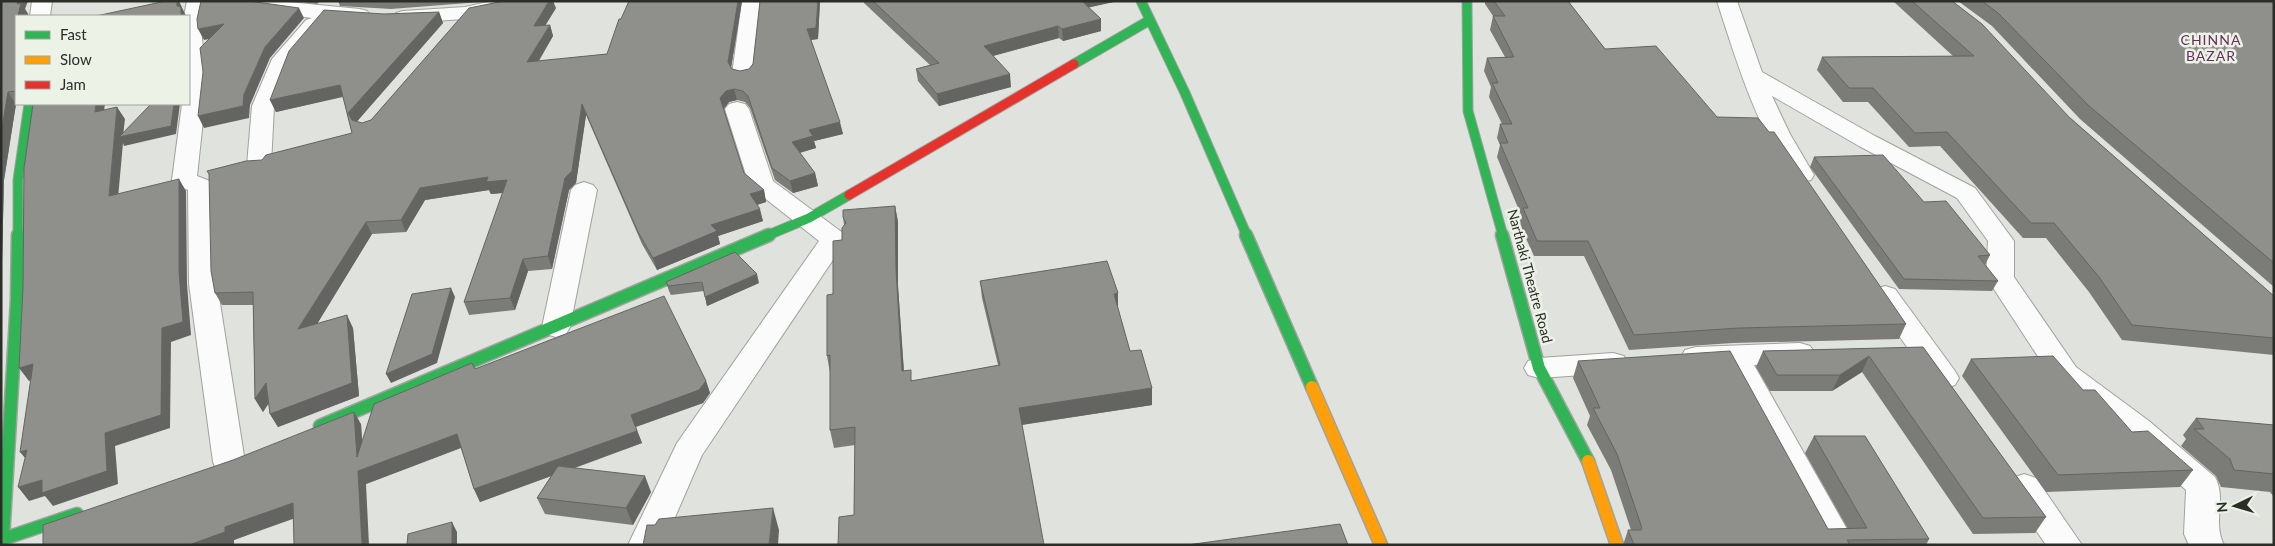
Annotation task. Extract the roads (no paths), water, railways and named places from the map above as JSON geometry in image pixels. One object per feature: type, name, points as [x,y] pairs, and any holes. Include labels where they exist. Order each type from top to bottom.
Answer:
[{"type":"street","points":[[40,15],[42,1]]},
{"type":"street","points":[[197,1],[190,30],[196,83],[184,180],[201,186],[203,284],[215,377],[229,462]]},
{"type":"street","points":[[229,1],[327,7],[399,17],[465,13],[522,1]]},
{"type":"street","points":[[743,74],[752,1]]},
{"type":"street","points":[[1141,1],[1185,93],[1381,545]]},
{"type":"street","name":"Narthaki Theatre Road","points":[[1467,1],[1468,112],[1539,368],[1593,471],[1617,545]]},
{"type":"street","points":[[1727,1],[1753,76],[1784,150],[1818,199]]},
{"type":"street","points":[[259,165],[263,106],[283,59],[327,7]]},
{"type":"street","points":[[445,36],[465,13]]},
{"type":"street","points":[[313,429],[809,218],[1150,20]]},
{"type":"street","points":[[1753,76],[1867,141],[1966,193],[2001,241],[2000,277],[2065,374],[2138,428],[2204,486],[2201,534],[2207,545]]},
{"type":"street","points":[[28,105],[18,180],[17,300],[2,540],[88,510]]},
{"type":"street","points":[[645,545],[688,450],[834,239],[809,218],[762,184],[737,109]]},
{"type":"street","points":[[556,327],[584,190]]},
{"type":"street","points":[[1870,273],[1909,350],[1958,397]]},
{"type":"street","points":[[1665,360],[1733,355],[1828,352]]},
{"type":"street","points":[[1733,355],[1840,545]]},
{"type":"street","points":[[1539,368],[1636,361]]},
{"type":"street","points":[[2009,467],[2065,545]]},
{"type":"district","name":"CHINNA BAZAR","points":[[2211,48]]}]
